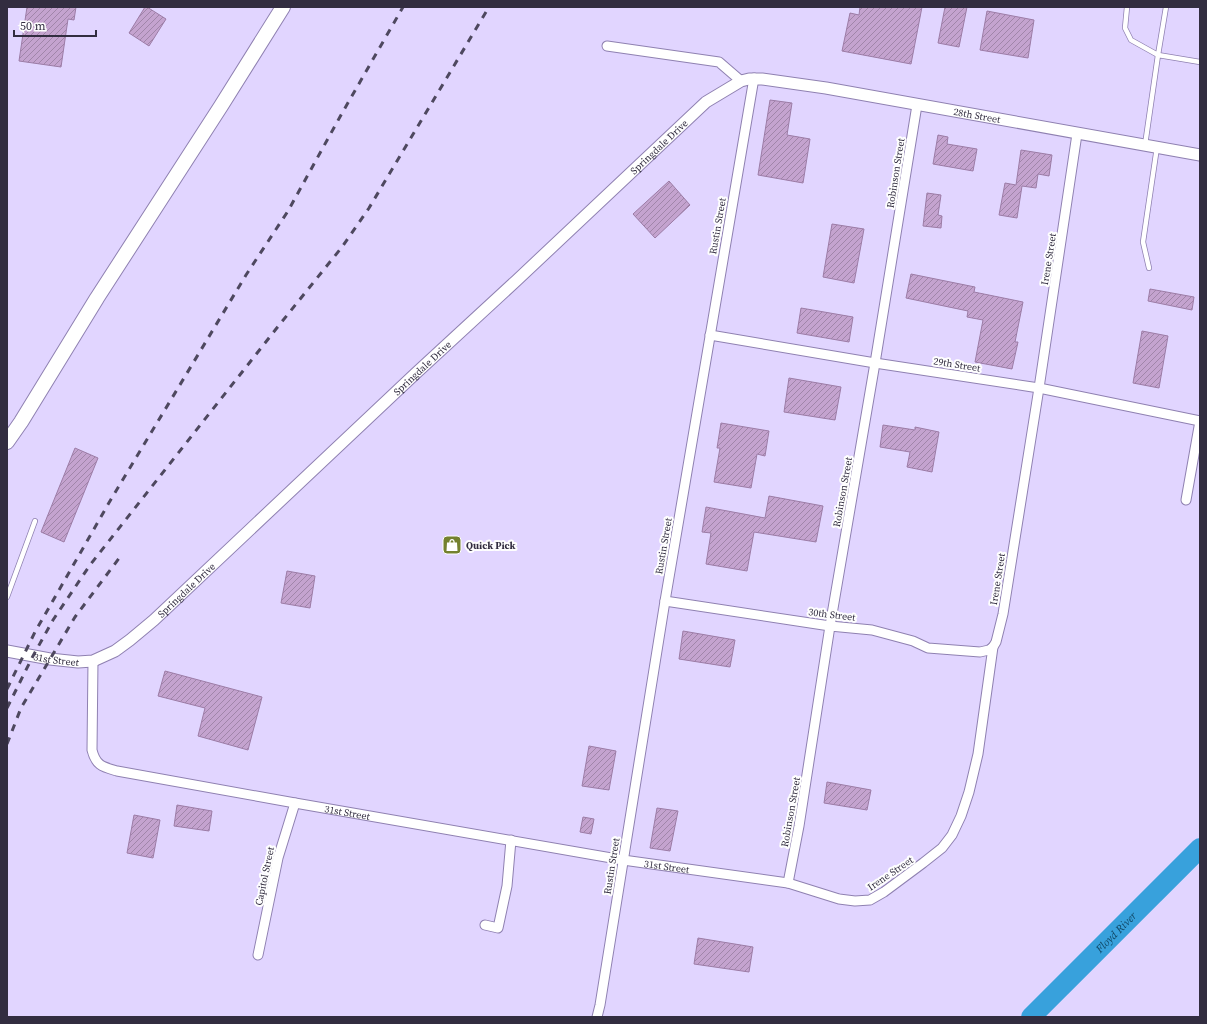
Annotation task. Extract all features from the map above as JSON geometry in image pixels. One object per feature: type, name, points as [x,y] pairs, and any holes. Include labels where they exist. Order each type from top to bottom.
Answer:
[{"type":"main road","points":[[7,442],[283,7]]},
{"type":"street","points":[[607,46],[720,62],[740,81]]},
{"type":"street","name":"Springdale Drive","points":[[93,661],[115,651],[154,620],[409,379],[706,102],[740,81],[754,78]]},
{"type":"street","name":"28th Street","points":[[754,78],[826,88],[1200,155]]},
{"type":"street","name":"Rustin Street","points":[[597,1017],[664,601],[754,78]]},
{"type":"street","name":"Robinson Street","points":[[788,883],[799,826],[830,626],[876,363],[917,105]]},
{"type":"street","name":"Irene Street","points":[[788,883],[839,898],[855,901],[870,900],[884,892],[942,848],[954,831],[961,816],[969,792],[978,754],[993,647],[996,642],[1003,614],[1078,134]]},
{"type":"street","name":"29th Street","points":[[710,335],[876,363],[1039,388],[1200,421]]},
{"type":"street","points":[[1186,500],[1200,421]]},
{"type":"street","name":"30th Street","points":[[664,601],[830,626],[872,630],[913,641],[928,648],[980,652],[989,650],[993,647]]},
{"type":"street","name":"31st Street","points":[[7,651],[57,660],[78,662],[93,661],[92,750],[94,758],[101,766],[117,771],[623,860],[788,883]]},
{"type":"street","name":"Capitol Street","points":[[258,955],[278,858],[295,803]]},
{"type":"street","points":[[485,925],[498,928],[507,886],[511,840]]},
{"type":"lane","points":[[1127,7],[1125,28],[1131,40],[1158,55],[1200,62]]},
{"type":"lane","points":[[1145,145],[1166,7]]},
{"type":"lane","points":[[1149,268],[1143,242],[1157,147]]},
{"type":"lane","points":[[7,597],[35,521]]},
{"type":"building","points":[[27,7],[76,7],[74,20],[68,19],[61,67],[19,61]]},
{"type":"building","points":[[145,7],[166,19],[149,46],[129,33]]},
{"type":"building","points":[[860,7],[922,7],[911,64],[842,51],[850,13],[859,15]]},
{"type":"building","points":[[945,7],[967,7],[959,47],[938,43]]},
{"type":"building","points":[[987,11],[1034,20],[1028,58],[980,50]]},
{"type":"building","points":[[770,100],[792,103],[787,135],[810,139],[803,183],[758,175]]},
{"type":"building","points":[[938,135],[948,137],[947,144],[977,149],[973,171],[933,164]]},
{"type":"building","points":[[1021,150],[1052,155],[1049,176],[1038,174],[1036,188],[1022,186],[1017,218],[999,215],[1005,183],[1016,185]]},
{"type":"building","points":[[669,181],[690,205],[655,238],[633,214]]},
{"type":"building","points":[[927,193],[941,195],[938,215],[942,216],[941,228],[923,226]]},
{"type":"building","points":[[832,224],[864,229],[854,283],[823,277]]},
{"type":"building","points":[[911,274],[975,287],[974,292],[1023,302],[1015,342],[1018,342],[1012,369],[975,362],[983,320],[967,317],[968,311],[906,298]]},
{"type":"building","points":[[1150,289],[1194,297],[1192,310],[1148,301]]},
{"type":"building","points":[[801,308],[853,317],[849,342],[797,333]]},
{"type":"building","points":[[1142,331],[1168,336],[1159,388],[1133,383]]},
{"type":"building","points":[[789,378],[841,387],[835,420],[784,412]]},
{"type":"building","points":[[721,423],[769,431],[765,456],[757,454],[751,488],[714,482],[720,448],[717,448]]},
{"type":"building","points":[[883,425],[915,430],[915,427],[939,432],[932,472],[907,467],[910,452],[880,447]]},
{"type":"building","points":[[75,448],[98,458],[64,542],[41,532]]},
{"type":"building","points":[[769,496],[823,506],[816,542],[754,532],[747,571],[706,564],[711,533],[702,532],[706,507],[765,518]]},
{"type":"building","points":[[287,571],[315,576],[310,608],[281,603]]},
{"type":"building","points":[[683,631],[735,640],[730,667],[679,659]]},
{"type":"building","points":[[165,671],[262,697],[248,750],[198,736],[205,708],[158,696]]},
{"type":"building","points":[[589,746],[616,751],[609,790],[582,786]]},
{"type":"building","points":[[827,782],[871,790],[867,810],[824,803]]},
{"type":"building","points":[[177,805],[212,811],[209,831],[174,826]]},
{"type":"building","points":[[657,808],[678,811],[670,851],[650,848]]},
{"type":"building","points":[[134,815],[160,820],[153,858],[127,853]]},
{"type":"building","points":[[583,817],[594,819],[591,834],[580,832]]},
{"type":"building","points":[[698,938],[753,947],[749,972],[694,964]]},
{"type":"waterway","name":"Floyd River","points":[[1031,1017],[1200,848]]},
{"type":"railway","points":[[7,689],[35,632],[110,501],[246,275],[288,211],[403,7]]},
{"type":"railway","points":[[7,708],[53,620],[90,565],[342,247],[369,208],[489,7]]},
{"type":"railway","points":[[7,744],[21,708],[75,617],[120,557]]},
{"type":"place","name":"Quick Pick","points":[[452,545]]}]
